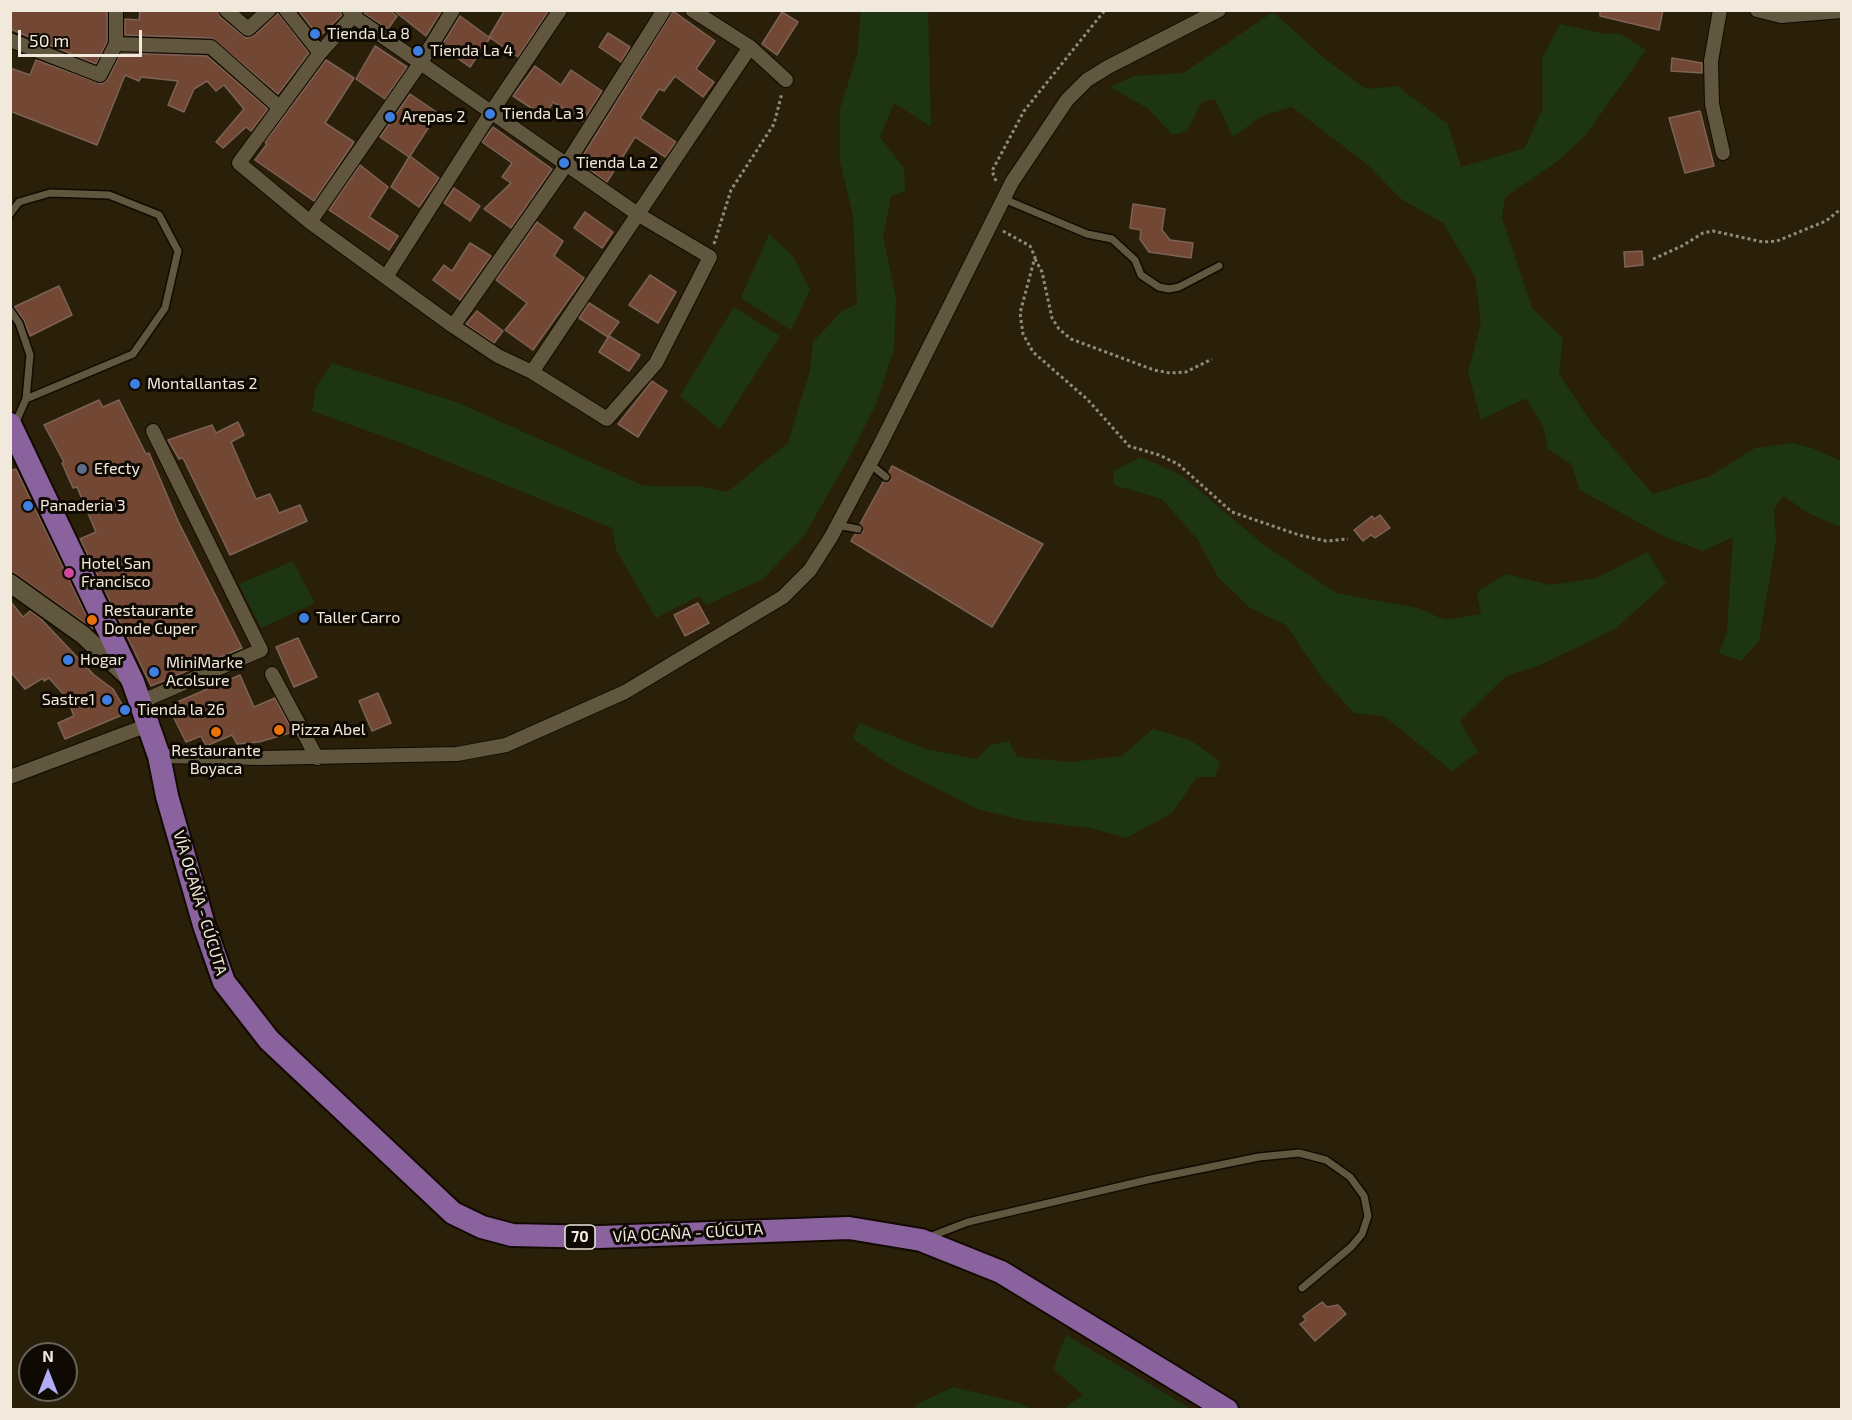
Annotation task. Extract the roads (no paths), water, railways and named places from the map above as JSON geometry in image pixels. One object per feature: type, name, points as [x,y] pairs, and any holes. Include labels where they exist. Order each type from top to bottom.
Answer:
[{"type":"main road","name":"70","points":[[12,427],[136,692],[159,756]]},
{"type":"main road","name":"VÍA OCAÑA - CÚCUTA","points":[[159,756],[167,796],[197,903],[224,982],[269,1041],[453,1213],[482,1227],[512,1236],[599,1237],[849,1228],[921,1240],[1000,1272],[1227,1410]]},
{"type":"street","points":[[10,40],[100,75],[116,44],[116,10]]},
{"type":"street","points":[[226,10],[248,29],[269,10]]},
{"type":"street","points":[[286,10],[320,53]]},
{"type":"street","points":[[310,222],[421,62],[453,10]]},
{"type":"street","points":[[386,277],[491,112],[560,10]]},
{"type":"street","points":[[453,326],[566,165],[664,10]]},
{"type":"street","points":[[692,10],[750,46],[786,80]]},
{"type":"street","points":[[159,756],[317,758],[457,754],[506,745],[625,692],[783,597],[810,570],[837,525],[990,225],[1055,118],[1087,80],[1219,10]]},
{"type":"street","points":[[1720,10],[1710,61],[1712,104],[1723,153]]},
{"type":"street","points":[[1757,10],[1781,16],[1842,11]]},
{"type":"street","points":[[353,12],[566,165],[639,215],[710,257],[657,363],[607,419],[532,372],[498,356],[453,326],[310,222],[239,163],[353,12]]},
{"type":"street","points":[[116,44],[211,47],[280,108]]},
{"type":"street","points":[[532,372],[750,46]]},
{"type":"street","points":[[10,583],[83,635],[136,692],[261,650],[153,431]]},
{"type":"street","points":[[272,674],[317,758]]},
{"type":"street","points":[[10,777],[148,725]]},
{"type":"lane","points":[[10,214],[19,202],[50,193],[109,195],[159,215],[178,251],[165,308],[133,354],[26,399]]},
{"type":"lane","points":[[1004,199],[1087,234],[1112,239],[1135,260],[1140,275],[1159,287],[1169,289],[1179,287],[1219,266]]},
{"type":"lane","points":[[10,310],[19,323],[30,355],[26,399],[12,427]]},
{"type":"lane","points":[[870,464],[886,477]]},
{"type":"lane","points":[[837,525],[858,529]]},
{"type":"lane","points":[[921,1240],[991,1216],[1259,1157],[1299,1152],[1326,1160],[1350,1177],[1364,1196],[1368,1216],[1362,1234],[1352,1247],[1302,1288]]},
{"type":"place","name":"Tienda La 8","points":[[315,34]]},
{"type":"place","name":"Tienda La 4","points":[[418,51]]},
{"type":"place","name":"Tienda La 3","points":[[490,114]]},
{"type":"place","name":"Arepas 2","points":[[390,117]]},
{"type":"place","name":"Tienda La 2","points":[[564,163]]},
{"type":"place","name":"Montallantas 2","points":[[135,384]]},
{"type":"place","name":"Efecty","points":[[82,469]]},
{"type":"place","name":"Panaderia 3","points":[[28,506]]},
{"type":"place","name":"Hotel San Francisco","points":[[69,573]]},
{"type":"place","name":"Taller Carro","points":[[304,618]]},
{"type":"place","name":"Restaurante Donde Cuper","points":[[92,620]]},
{"type":"place","name":"Hogar","points":[[68,660]]},
{"type":"place","name":"MiniMarke Acolsure","points":[[154,672]]},
{"type":"place","name":"Sastre1","points":[[107,700]]},
{"type":"place","name":"Tienda la 26","points":[[125,710]]},
{"type":"place","name":"Pizza Abel","points":[[279,730]]},
{"type":"place","name":"Restaurante Boyaca","points":[[216,732]]}]
